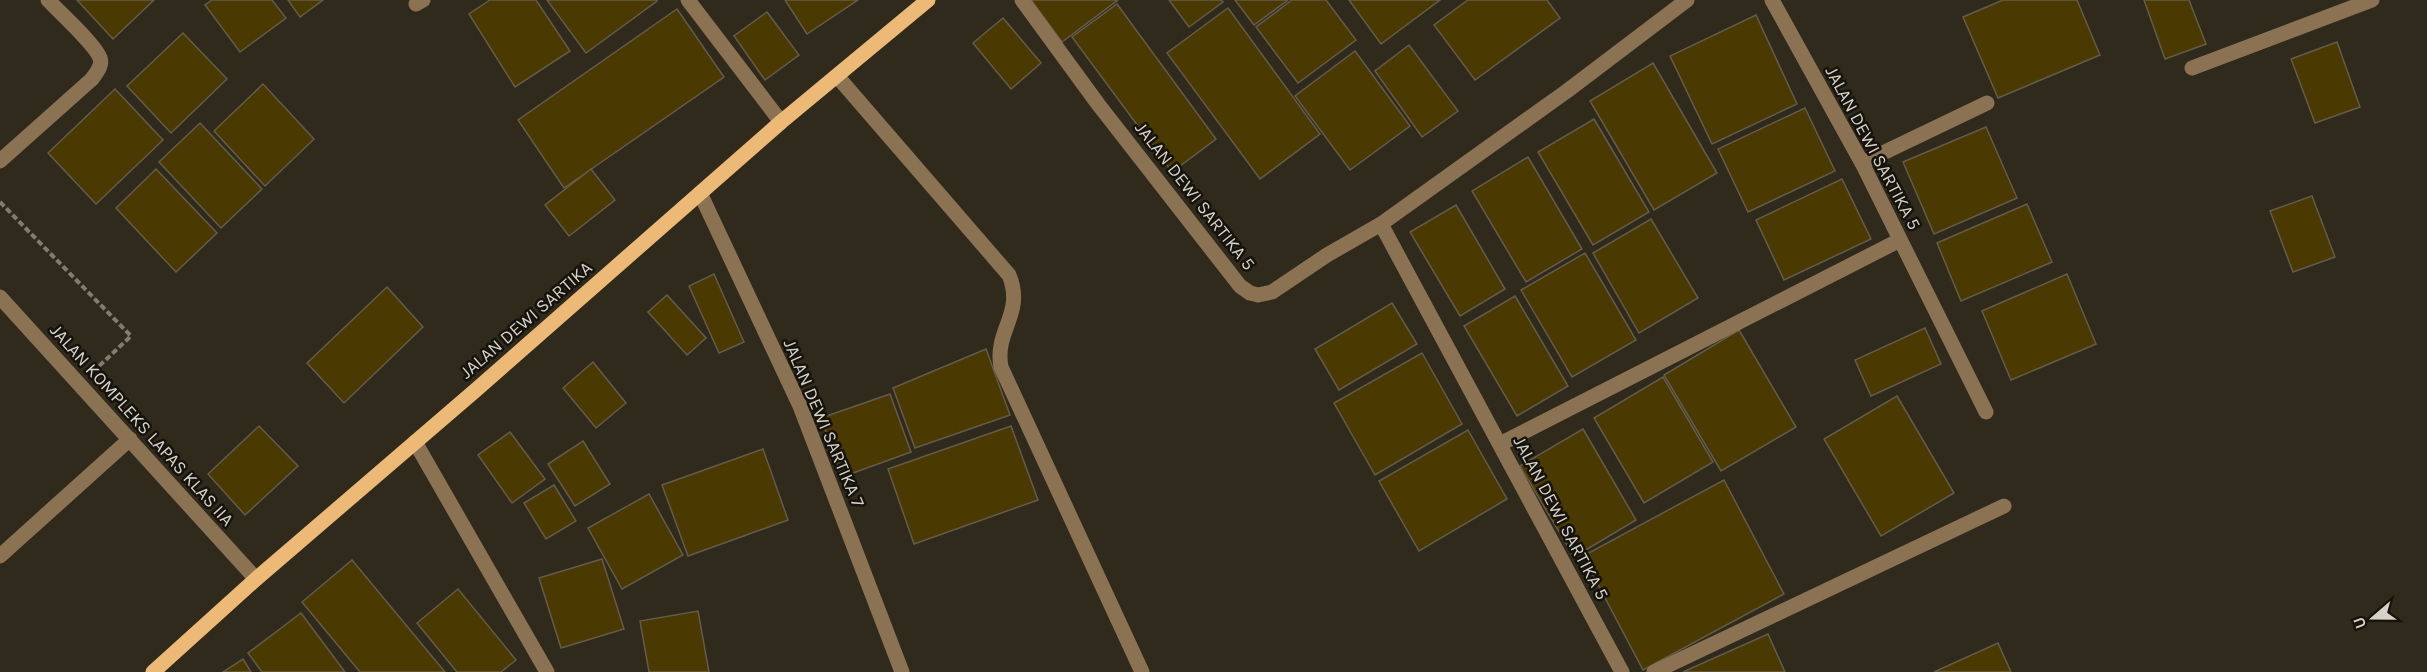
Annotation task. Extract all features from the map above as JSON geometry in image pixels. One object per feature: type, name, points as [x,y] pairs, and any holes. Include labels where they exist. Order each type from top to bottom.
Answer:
[{"type":"main road","name":"JALAN DEWI SARTIKA","points":[[153,672],[256,579],[781,122],[928,0]]},
{"type":"street","points":[[0,161],[92,79],[101,66],[100,58],[92,47],[48,0]]},
{"type":"street","points":[[688,0],[781,122]]},
{"type":"street","name":"JALAN DEWI SARTIKA 5","points":[[1022,0],[1098,104],[1240,286],[1250,293],[1264,295],[1381,224],[1567,91],[1687,0]]},
{"type":"street","name":"JALAN DEWI SARTIKA 5","points":[[1772,0],[1862,163],[1986,412]]},
{"type":"street","points":[[2192,68],[2372,0]]},
{"type":"street","points":[[837,76],[1009,275],[1014,286],[1016,300],[999,349],[1001,366],[1142,672]]},
{"type":"street","points":[[1862,163],[1987,103]]},
{"type":"street","name":"JALAN DEWI SARTIKA 7","points":[[700,193],[800,406],[902,672]]},
{"type":"street","name":"JALAN DEWI SARTIKA 5","points":[[1381,224],[1622,672]]},
{"type":"street","points":[[1500,444],[1900,240]]},
{"type":"street","name":"JALAN KOMPLEKS LAPAS KLAS IIA","points":[[0,297],[256,579]]},
{"type":"street","points":[[0,556],[130,439]]},
{"type":"street","points":[[415,442],[547,672]]},
{"type":"street","points":[[1654,672],[2004,506]]},
{"type":"path","points":[[0,202],[131,336],[80,384]]},
{"type":"building","points":[[77,0],[154,0],[113,39]]},
{"type":"building","points":[[212,0],[272,0],[286,18],[240,52],[205,5]]},
{"type":"building","points":[[288,0],[323,0],[300,17]]},
{"type":"building","points":[[490,0],[536,0],[570,51],[515,87],[469,14]]},
{"type":"building","points":[[547,0],[657,0],[657,1],[586,53]]},
{"type":"building","points":[[785,0],[858,0],[807,34]]},
{"type":"building","points":[[1031,0],[1118,0],[1062,42]]},
{"type":"building","points":[[1169,0],[1221,0],[1223,2],[1189,27]]},
{"type":"building","points":[[1235,0],[1288,0],[1254,25]]},
{"type":"building","points":[[1292,0],[1326,0],[1356,40],[1298,83],[1256,27]]},
{"type":"building","points":[[1349,0],[1440,0],[1381,44]]},
{"type":"building","points":[[1468,0],[1547,0],[1560,18],[1475,80],[1434,25]]},
{"type":"building","points":[[2003,0],[2077,0],[2100,55],[1998,98],[1963,17]]},
{"type":"building","points":[[2144,0],[2189,0],[2206,44],[2165,59]]},
{"type":"building","points":[[1117,4],[1216,139],[1172,172],[1072,37]]},
{"type":"building","points":[[1228,8],[1320,134],[1260,179],[1167,53]]},
{"type":"building","points":[[677,9],[724,77],[564,188],[518,120]]},
{"type":"building","points":[[767,12],[799,55],[765,80],[734,36]]},
{"type":"building","points":[[1756,15],[1797,104],[1712,144],[1670,56]]},
{"type":"building","points":[[1003,18],[1041,63],[1011,89],[973,43]]},
{"type":"building","points":[[183,33],[227,79],[171,133],[127,86]]},
{"type":"building","points":[[2337,42],[2360,107],[2315,123],[2291,59]]},
{"type":"building","points":[[1409,45],[1458,111],[1422,137],[1375,71]]},
{"type":"building","points":[[1355,51],[1410,126],[1350,170],[1295,96]]},
{"type":"building","points":[[1653,63],[1717,173],[1654,210],[1590,101]]},
{"type":"building","points":[[263,84],[314,139],[265,186],[214,131]]},
{"type":"building","points":[[115,89],[163,140],[96,204],[48,153]]},
{"type":"building","points":[[1805,108],[1835,171],[1748,212],[1718,149]]},
{"type":"building","points":[[1594,119],[1649,212],[1593,245],[1538,152]]},
{"type":"building","points":[[200,123],[262,189],[221,228],[159,162]]},
{"type":"building","points":[[1986,127],[2017,198],[1934,234],[1903,162]]},
{"type":"building","points":[[1528,157],[1582,249],[1526,282],[1472,191]]},
{"type":"building","points":[[156,169],[217,233],[176,272],[116,208]]},
{"type":"building","points":[[591,169],[615,200],[569,236],[545,205]]},
{"type":"building","points":[[1842,179],[1871,239],[1784,280],[1756,220]]},
{"type":"building","points":[[2312,196],[2335,257],[2293,272],[2270,211]]},
{"type":"building","points":[[2027,204],[2052,262],[1961,301],[1937,243]]},
{"type":"building","points":[[1456,205],[1505,289],[1460,316],[1410,232]]},
{"type":"building","points":[[1651,219],[1698,298],[1639,333],[1593,253]]},
{"type":"building","points":[[1585,253],[1636,340],[1572,377],[1521,290]]},
{"type":"building","points":[[714,274],[744,342],[719,353],[689,286]]},
{"type":"building","points":[[2067,274],[2096,344],[2011,380],[1982,311]]},
{"type":"building","points":[[387,287],[423,327],[344,403],[307,363]]},
{"type":"building","points":[[667,295],[706,338],[687,355],[648,312]]},
{"type":"building","points":[[1515,296],[1568,386],[1517,416],[1464,326]]},
{"type":"building","points":[[1392,303],[1417,344],[1339,390],[1315,349]]},
{"type":"building","points":[[1925,328],[1941,364],[1871,396],[1855,360]]},
{"type":"building","points":[[1739,330],[1796,427],[1721,471],[1664,375]]},
{"type":"building","points":[[986,349],[1010,415],[915,448],[893,388]]},
{"type":"building","points":[[1422,353],[1462,424],[1375,475],[1334,403]]},
{"type":"building","points":[[593,362],[626,403],[596,428],[563,388]]},
{"type":"building","points":[[1663,377],[1713,462],[1644,503],[1594,418]]},
{"type":"building","points":[[890,394],[911,452],[842,477],[821,418]]},
{"type":"building","points":[[1897,396],[1954,493],[1881,536],[1824,439]]},
{"type":"building","points":[[259,426],[298,466],[245,515],[208,474]]},
{"type":"building","points":[[1011,426],[1038,500],[914,544],[888,469]]},
{"type":"building","points":[[1583,429],[1636,520],[1574,557],[1520,466]]},
{"type":"building","points":[[1468,430],[1507,499],[1419,551],[1379,481]]},
{"type":"building","points":[[510,432],[545,479],[512,503],[478,455]]},
{"type":"building","points":[[583,441],[610,484],[575,506],[548,464]]},
{"type":"building","points":[[763,449],[788,520],[688,556],[662,485]]},
{"type":"building","points":[[1724,480],[1784,594],[1643,670],[1583,556]]},
{"type":"building","points":[[554,485],[576,521],[546,539],[524,503]]},
{"type":"building","points":[[649,494],[683,555],[622,589],[588,528]]},
{"type":"building","points":[[602,559],[624,629],[561,648],[539,578]]},
{"type":"building","points":[[352,560],[445,672],[360,672],[302,602]]},
{"type":"building","points":[[458,589],[516,660],[501,672],[457,672],[417,623]]},
{"type":"building","points":[[698,611],[709,672],[649,672],[640,621]]},
{"type":"building","points":[[301,613],[345,672],[262,672],[248,653]]},
{"type":"building","points":[[1768,634],[1785,672],[1683,672]]},
{"type":"building","points":[[1998,643],[2011,672],[1934,672]]},
{"type":"building","points":[[243,659],[251,672],[223,672]]}]
